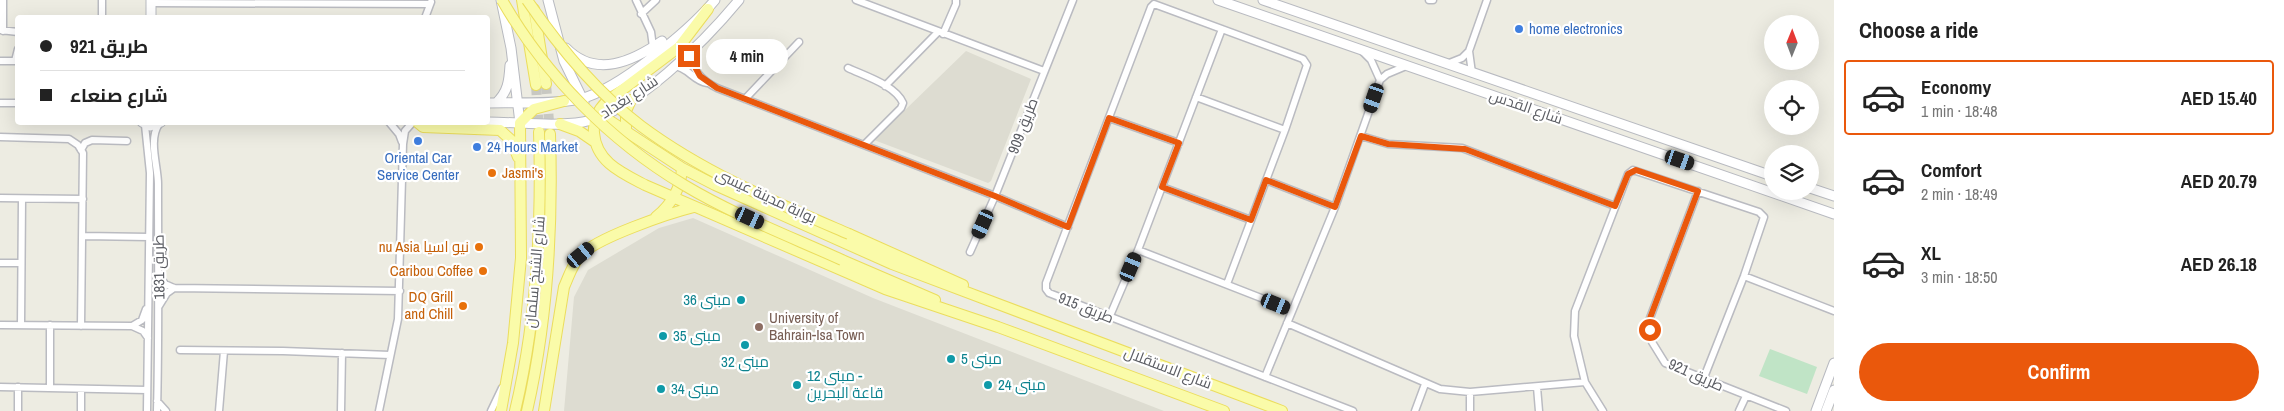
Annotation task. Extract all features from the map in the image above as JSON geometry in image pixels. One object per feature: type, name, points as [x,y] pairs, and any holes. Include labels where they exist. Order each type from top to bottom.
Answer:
[{"type":"main road","points":[[500,411],[504,382],[513,343],[520,267],[521,167],[520,114],[511,48],[501,0]]},
{"type":"main road","name":"بوابة مدينة عيسى","points":[[501,0],[525,36],[566,89],[633,150],[684,185],[719,204],[842,260],[998,327]]},
{"type":"main road","points":[[522,0],[541,85],[532,0]]},
{"type":"main road","name":"بوابة مدينة عيسى","points":[[527,0],[556,42],[608,97],[640,125],[673,148],[775,203],[849,234],[1053,326]]},
{"type":"main road","points":[[548,0],[570,76],[581,98],[599,116],[626,130],[682,168],[748,201],[892,264],[1053,326]]},
{"type":"main road","name":"شارع بغداد","points":[[490,122],[581,98],[611,86],[628,75],[708,9],[715,0]]},
{"type":"main road","name":"شارع بغداد","points":[[538,128],[599,116],[631,100],[674,66],[706,37],[739,0]]},
{"type":"main road","name":"شارع القدس","points":[[1218,0],[1834,214]]},
{"type":"main road","name":"شارع القدس","points":[[1263,0],[1764,173]]},
{"type":"main road","points":[[151,1],[152,15]]},
{"type":"main road","points":[[556,32],[571,53],[583,61],[599,66],[619,64],[653,47],[708,9]]},
{"type":"main road","points":[[595,142],[599,116],[613,96],[679,47],[708,9]]},
{"type":"main road","points":[[492,103],[504,95],[508,87],[511,48]]},
{"type":"main road","points":[[626,130],[626,111],[631,100]]},
{"type":"main road","points":[[520,114],[564,101]]},
{"type":"main road","name":"شارع بغداد","points":[[492,103],[520,114]]},
{"type":"main road","points":[[520,114],[538,128]]},
{"type":"main road","points":[[560,124],[579,132],[595,142],[609,165],[673,198],[885,289],[998,327]]},
{"type":"main road","points":[[420,125],[423,127],[500,130],[511,140],[521,167]]},
{"type":"main road","name":"شارع الشيخ سلمان","points":[[515,411],[526,366],[539,262],[541,196],[538,128]]},
{"type":"main road","name":"شارع الشيخ سلمان","points":[[528,411],[538,363],[549,265],[552,198],[550,134]]},
{"type":"main road","points":[[650,223],[673,198],[680,183],[682,168]]},
{"type":"main road","points":[[1819,191],[1834,196]]},
{"type":"main road","points":[[544,411],[564,287],[571,268],[590,247],[608,237],[694,207]]},
{"type":"main road","name":"شارع الاستقلال","points":[[1053,326],[1282,411]]},
{"type":"main road","name":"شارع الاستقلال","points":[[998,327],[1224,411]]},
{"type":"main road","points":[[1816,411],[1834,363]]},
{"type":"main road","points":[[1826,411],[1834,390]]},
{"type":"street","points":[[3,0],[2,30],[15,32]]},
{"type":"street","points":[[102,0],[102,15]]},
{"type":"street","points":[[636,0],[651,32],[653,47]]},
{"type":"street","points":[[641,14],[656,0]]},
{"type":"street","points":[[856,0],[1044,71]]},
{"type":"street","points":[[885,86],[941,33],[956,4],[956,0]]},
{"type":"street","name":"طريق 909","points":[[970,252],[995,196],[1073,0]]},
{"type":"street","points":[[1472,73],[1469,64],[1469,51],[1487,0]]},
{"type":"street","points":[[151,1],[431,2],[426,15]]},
{"type":"street","name":"طريق 915","points":[[1227,284],[1308,69],[1306,62],[1159,5],[1152,6],[1046,282],[1046,289],[1049,293],[1109,318],[1352,411]]},
{"type":"street","points":[[1109,318],[1138,250],[1222,29]]},
{"type":"street","points":[[651,32],[664,40]]},
{"type":"street","points":[[745,99],[799,42]]},
{"type":"street","points":[[1360,50],[1371,60],[1380,80]]},
{"type":"street","points":[[1447,64],[1457,61],[1469,51]]},
{"type":"street","points":[[689,52],[693,67],[708,83]]},
{"type":"street","points":[[0,61],[15,61]]},
{"type":"street","points":[[674,66],[685,69],[697,80],[995,196],[1068,227]]},
{"type":"street","points":[[1265,377],[1335,207],[1380,80],[1387,74],[1408,66]]},
{"type":"street","points":[[848,68],[885,86],[900,98],[902,105],[864,145]]},
{"type":"street","points":[[1196,97],[1285,130]]},
{"type":"street","points":[[0,103],[15,103]]},
{"type":"street","points":[[1109,118],[1179,143]]},
{"type":"street","name":"طريق 1831","points":[[143,125],[150,154],[147,411]]},
{"type":"street","name":"طريق 1831","points":[[157,411],[159,306],[158,174],[154,135],[159,125]]},
{"type":"street","points":[[392,125],[399,134],[403,144]]},
{"type":"street","points":[[379,411],[398,320],[403,144],[405,131],[412,125]]},
{"type":"street","points":[[1361,136],[1388,144],[1465,149],[1615,206]]},
{"type":"street","points":[[0,137],[69,139],[78,144],[81,150],[83,157],[81,326]]},
{"type":"street","points":[[81,150],[85,143],[92,140],[127,141]]},
{"type":"street","points":[[1603,411],[1585,382],[1574,336],[1575,311],[1628,174],[1636,170],[1762,214],[1764,221],[1703,380]]},
{"type":"street","points":[[1266,180],[1335,207]]},
{"type":"street","points":[[1162,187],[1251,220]]},
{"type":"street","name":"طريق 921","points":[[1698,191],[1650,318],[1652,342],[1665,363],[1703,380],[1786,411]]},
{"type":"street","points":[[0,198],[83,199]]},
{"type":"street","points":[[21,325],[22,199]]},
{"type":"street","points":[[83,236],[149,237]]},
{"type":"street","points":[[1138,250],[1292,310]]},
{"type":"street","points":[[0,263],[21,263]]},
{"type":"street","points":[[159,276],[165,284],[174,288],[400,291]]},
{"type":"street","points":[[1744,276],[1834,311]]},
{"type":"street","points":[[159,306],[167,293],[174,288]]},
{"type":"street","points":[[132,326],[142,320],[149,303]]},
{"type":"street","points":[[1287,324],[1440,389],[1470,392],[1585,382]]},
{"type":"street","points":[[0,325],[132,326],[143,331],[148,338]]},
{"type":"street","points":[[50,325],[50,388]]},
{"type":"street","points":[[180,350],[390,355]]},
{"type":"street","points":[[219,411],[224,351]]},
{"type":"street","points":[[341,411],[342,353]]},
{"type":"street","points":[[491,411],[504,382]]},
{"type":"street","points":[[1415,411],[1425,384]]},
{"type":"street","points":[[0,387],[147,390]]},
{"type":"street","points":[[1537,387],[1539,411]]},
{"type":"street","points":[[18,388],[18,411]]},
{"type":"street","points":[[81,389],[81,411]]},
{"type":"street","points":[[1470,392],[1470,411]]},
{"type":"street","points":[[1740,411],[1746,396]]},
{"type":"street","points":[[157,402],[166,411]]},
{"type":"shaded area","points":[[966,51],[1031,79],[991,181],[988,183],[874,140]]},
{"type":"shaded area","name":"University of Bahrain-Isa Town","points":[[693,218],[873,298],[1164,411],[564,411],[574,297],[588,270],[659,228]]},
{"type":"green space","points":[[1770,349],[1817,367],[1807,394],[1759,376]]},
{"type":"tunnel","points":[[546,84],[550,134]]},
{"type":"tunnel","points":[[536,85],[539,132]]},
{"type":"place","name":"home electronics","points":[[1519,29]]},
{"type":"place","name":"Oriental Car Service Center","points":[[418,141]]},
{"type":"place","name":"24 Hours Market","points":[[477,147]]},
{"type":"place","name":"Jasmi's","points":[[492,173]]},
{"type":"place","name":"nu Asia نيو اسيا","points":[[479,247]]},
{"type":"place","name":"Caribou Coffee","points":[[483,271]]},
{"type":"place","name":"مبنى 36","points":[[741,300]]},
{"type":"place","name":"DQ Grill and Chill","points":[[463,306]]},
{"type":"place","name":"University of Bahrain-Isa Town","points":[[759,327]]},
{"type":"place","name":"مبنى 35","points":[[663,336]]},
{"type":"place","name":"مبنى 32","points":[[745,345]]},
{"type":"place","name":"مبنى 5","points":[[951,359]]},
{"type":"place","name":"مبنى 12 - قاعة البحرين","points":[[797,385]]},
{"type":"place","name":"مبنى 24","points":[[988,385]]},
{"type":"place","name":"مبنى 34","points":[[661,389]]},
{"type":"route","points":[[689,56],[693,67],[700,76],[717,88],[995,196],[1068,227],[1109,118],[1179,143],[1162,187],[1251,220],[1266,180],[1335,207],[1361,136],[1388,144],[1465,149],[1615,206],[1628,174],[1636,170],[1698,191],[1650,318],[1650,330]]}]
